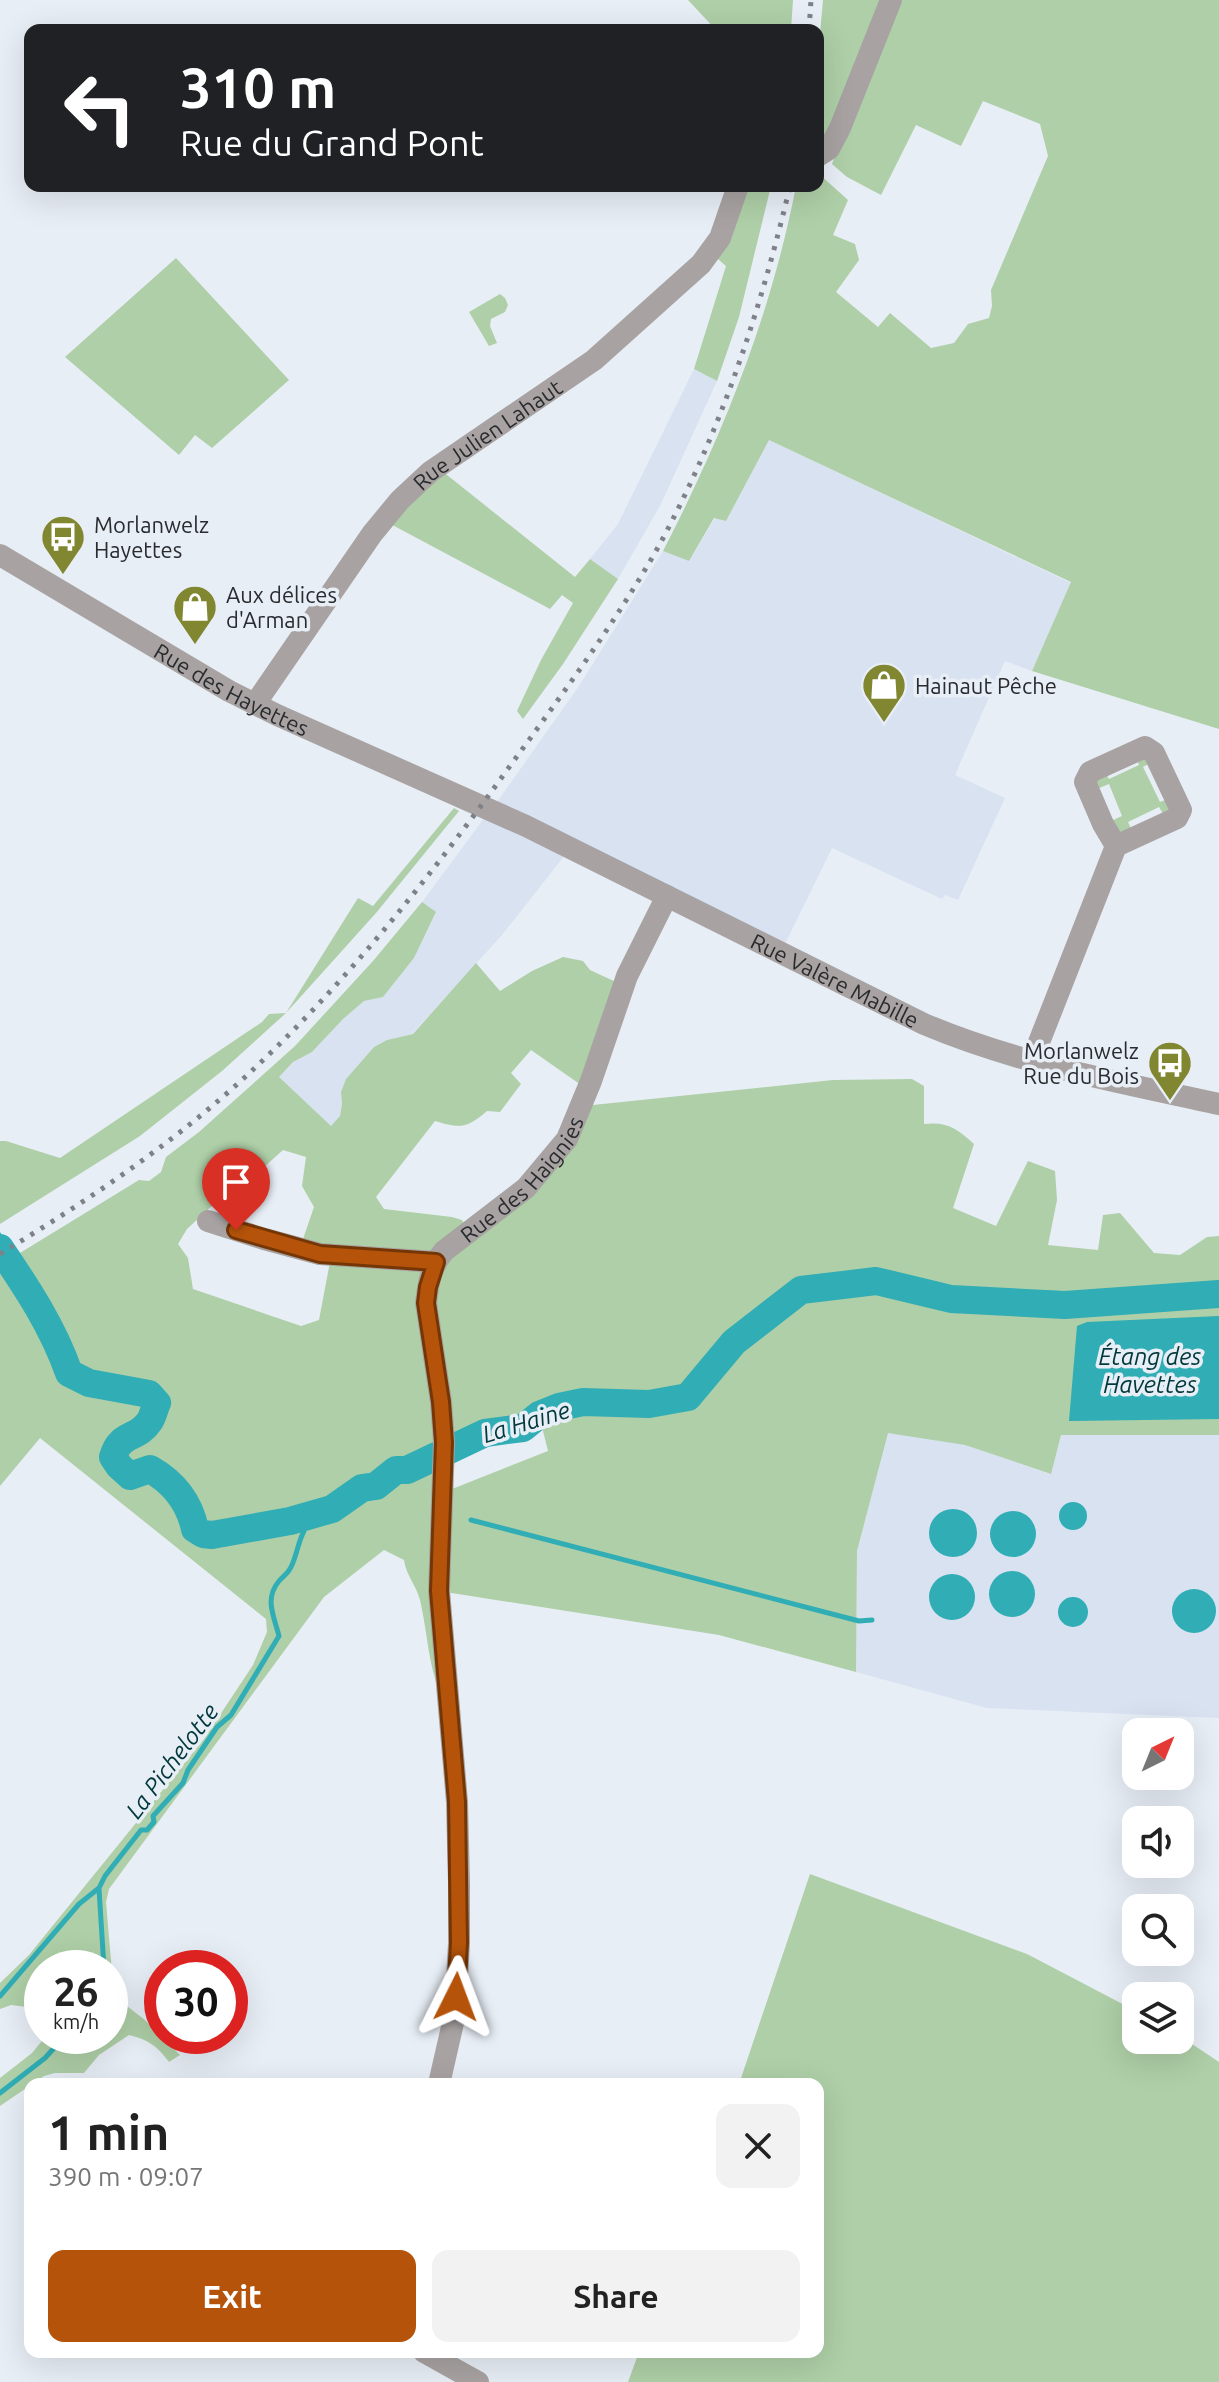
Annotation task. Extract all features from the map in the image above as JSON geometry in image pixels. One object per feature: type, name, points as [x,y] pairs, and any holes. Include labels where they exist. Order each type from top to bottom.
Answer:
[{"type":"street","points":[[824,152],[829,149],[840,128],[891,0]]},
{"type":"street","name":"Rue Julien Lahaut","points":[[255,704],[372,534],[400,500],[430,472],[594,360],[701,264],[720,238],[736,192]]},
{"type":"street","name":"Rue des Hayettes","points":[[0,555],[199,675],[255,704],[473,801]]},
{"type":"street","points":[[1032,1060],[1116,846],[1177,818],[1181,810],[1154,753],[1145,747],[1090,772],[1085,782],[1116,846]]},
{"type":"street","name":"Rue Valère Mabille","points":[[473,801],[924,1024],[967,1041],[1064,1070],[1219,1104]]},
{"type":"street","name":"Rue des Haignies","points":[[436,1262],[444,1251],[526,1188],[567,1139],[591,1081],[627,976],[667,896]]},
{"type":"street","points":[[208,1221],[320,1254],[436,1262],[426,1303],[441,1402],[444,1452],[439,1591],[457,1802],[459,1943],[455,2014],[440,2078]]},
{"type":"street","points":[[435,2358],[478,2382]]},
{"type":"shaded area","points":[[694,369],[717,381],[661,504],[618,579],[590,559],[618,524]]},
{"type":"shaded area","points":[[769,440],[1071,583],[1032,671],[1005,661],[955,775],[1005,798],[958,900],[945,895],[942,899],[832,848],[785,944],[492,809],[579,686],[663,551],[689,561],[715,518],[726,521]]},
{"type":"shaded area","points":[[485,817],[565,855],[502,935],[412,1034],[387,1040],[374,1047],[346,1079],[341,1092],[340,1116],[331,1126],[278,1078],[293,1062],[312,1052],[364,1001],[383,997],[414,958],[436,913],[422,902]]},
{"type":"shaded area","points":[[888,1432],[965,1445],[1050,1474],[1061,1435],[1219,1435],[1219,1718],[987,1708],[856,1672],[857,1551]]},
{"type":"green space","points":[[688,0],[793,0],[791,24],[710,24]]},
{"type":"green space","points":[[823,0],[1219,0],[1219,729],[1032,671],[1071,582],[769,440],[726,521],[714,518],[689,561],[663,551],[706,463],[743,373],[773,281],[795,192],[824,192],[824,178],[848,200],[833,235],[855,244],[859,260],[836,292],[878,327],[890,313],[931,348],[954,343],[968,324],[989,318],[991,290],[1048,156],[1040,124],[983,101],[961,146],[916,125],[881,195],[847,177],[832,164],[839,145],[824,149],[824,24],[821,24]]},
{"type":"green space","points":[[738,192],[770,192],[739,317],[717,381],[694,369],[726,266],[711,253]]},
{"type":"green space","points":[[176,258],[289,380],[212,448],[195,435],[179,455],[65,357]]},
{"type":"green space","points":[[500,294],[508,305],[505,312],[491,319],[490,326],[497,343],[489,346],[469,312]]},
{"type":"green space","points":[[437,467],[575,577],[590,559],[618,579],[523,719],[517,711],[573,603],[562,595],[550,609],[383,520]]},
{"type":"green space","points":[[1135,755],[1154,761],[1143,767],[1160,802],[1170,798],[1175,809],[1165,817],[1159,807],[1128,822],[1132,831],[1122,836],[1111,821],[1122,816],[1109,784],[1097,789],[1096,776],[1105,772],[1109,779],[1139,765]]},
{"type":"green space","points":[[454,808],[459,811],[376,913],[286,1013],[358,898],[373,906]]},
{"type":"green space","points":[[422,902],[436,912],[414,958],[383,997],[364,1001],[312,1052],[293,1062],[279,1077],[331,1126],[340,1116],[341,1092],[346,1079],[374,1047],[387,1040],[413,1034],[476,963],[500,991],[532,971],[563,957],[583,961],[590,970],[618,983],[581,1085],[531,1050],[511,1073],[521,1084],[500,1112],[487,1111],[463,1125],[435,1121],[376,1197],[384,1209],[452,1217],[462,1220],[467,1230],[435,1256],[443,1699],[431,1663],[418,1595],[404,1560],[384,1550],[324,1597],[109,1889],[106,1902],[110,1950],[33,1950],[204,1739],[253,1665],[267,1632],[266,1619],[40,1438],[0,1486],[0,1265],[35,1322],[50,1314],[30,1276],[15,1256],[139,1180],[149,1181],[161,1172],[166,1157],[199,1132],[295,1046]],"holes":[[[283,1150],[306,1157],[302,1186],[314,1207],[302,1242],[333,1246],[319,1320],[301,1326],[193,1289],[188,1258],[178,1244],[187,1229],[213,1205],[243,1207],[263,1168]]]},
{"type":"green space","points":[[286,1013],[222,1071],[140,1136],[0,1224],[0,1141],[60,1158],[262,1022],[269,1014]]},
{"type":"green space","points":[[912,1079],[924,1086],[924,1124],[952,1127],[974,1144],[953,1208],[996,1226],[1028,1161],[1055,1171],[1057,1200],[1048,1245],[1098,1250],[1103,1215],[1120,1213],[1154,1253],[1180,1255],[1207,1237],[1219,1236],[1219,1435],[1061,1435],[1051,1474],[965,1445],[888,1433],[857,1551],[856,1672],[719,1635],[439,1591],[442,1493],[548,1451],[537,1413],[522,1425],[482,1430],[449,1445],[432,1270],[501,1209],[588,1101],[593,1105],[833,1080]]},
{"type":"green space","points":[[810,1874],[1027,1954],[1122,2004],[1122,2054],[1194,2054],[1194,2045],[1219,2062],[1219,2382],[628,2382],[637,2358],[824,2358],[824,2078],[741,2078]]},
{"type":"green space","points":[[24,1960],[24,2007],[11,2005],[0,2009],[0,1983]]},
{"type":"green space","points":[[128,2007],[144,2019],[144,2040],[129,2035]]},
{"type":"green space","points":[[31,2054],[100,2054],[84,2073],[55,2073],[41,2078],[24,2078],[24,2090],[0,2106],[0,2078]]},
{"type":"green space","points":[[162,2054],[180,2055],[169,2062]]},
{"type":"water","points":[[0,1232],[30,1276],[50,1314],[36,1322],[0,1263]]},
{"type":"water","name":"Étang des Havettes","points":[[1219,1316],[1219,1419],[1069,1421],[1077,1326],[1087,1322]]},
{"type":"water","points":[[1073,1502],[1083,1506],[1087,1516],[1083,1526],[1073,1530],[1063,1526],[1059,1516],[1063,1506]]},
{"type":"water","points":[[953,1509],[970,1516],[977,1533],[970,1550],[953,1557],[936,1550],[929,1533],[936,1516]]},
{"type":"water","points":[[1013,1511],[1029,1518],[1036,1534],[1029,1550],[1013,1557],[997,1550],[990,1534],[997,1518]]},
{"type":"water","points":[[1012,1571],[1028,1578],[1035,1594],[1028,1610],[1012,1617],[996,1610],[989,1594],[996,1578]]},
{"type":"water","points":[[952,1574],[969,1580],[975,1597],[969,1614],[952,1620],[935,1614],[929,1597],[935,1580]]},
{"type":"water","points":[[1194,1589],[1210,1595],[1216,1611],[1210,1627],[1194,1633],[1178,1627],[1172,1611],[1178,1595]]},
{"type":"water","points":[[1073,1597],[1084,1601],[1088,1612],[1084,1623],[1073,1627],[1062,1623],[1058,1612],[1062,1601]]},
{"type":"waterway","name":"La Haine","points":[[0,1248],[47,1324],[69,1373],[89,1383],[149,1394],[157,1403],[149,1422],[124,1440],[113,1457],[130,1476],[150,1469],[166,1480],[184,1501],[195,1529],[212,1535],[290,1521],[332,1509],[362,1488],[376,1486],[396,1470],[407,1470],[485,1433],[523,1428],[539,1415],[559,1407],[583,1402],[649,1404],[688,1397],[734,1342],[801,1290],[876,1281],[951,1299],[1065,1305],[1219,1294]]},
{"type":"waterway","name":"La Pichelotte","points":[[0,1996],[79,1904],[99,1888],[141,1830],[147,1830],[154,1822],[153,1816],[183,1783],[188,1770],[217,1727],[231,1715],[279,1636],[272,1594],[293,1562],[304,1531],[300,1518]]},
{"type":"waterway","points":[[471,1520],[859,1621],[872,1620]]},
{"type":"waterway","points":[[99,1889],[103,1950]]},
{"type":"waterway","points":[[0,2093],[49,2054]]},
{"type":"railway","points":[[809,24],[811,0]]},
{"type":"railway","points":[[0,1254],[126,1172],[187,1127],[244,1078],[317,1006],[385,929],[480,807],[604,634],[679,508],[718,419],[751,327],[788,192]]},
{"type":"place","name":"Morlanwelz Hayettes","points":[[63,576]]},
{"type":"place","name":"Aux délices d'Arman","points":[[195,646]]},
{"type":"place","name":"Hainaut Pêche","points":[[884,724]]},
{"type":"place","name":"Morlanwelz Rue du Bois","points":[[1170,1102]]},
{"type":"route","points":[[236,1230],[320,1254],[436,1262],[426,1303],[444,1442],[439,1591],[457,1802],[459,1943],[456,1997]]}]
